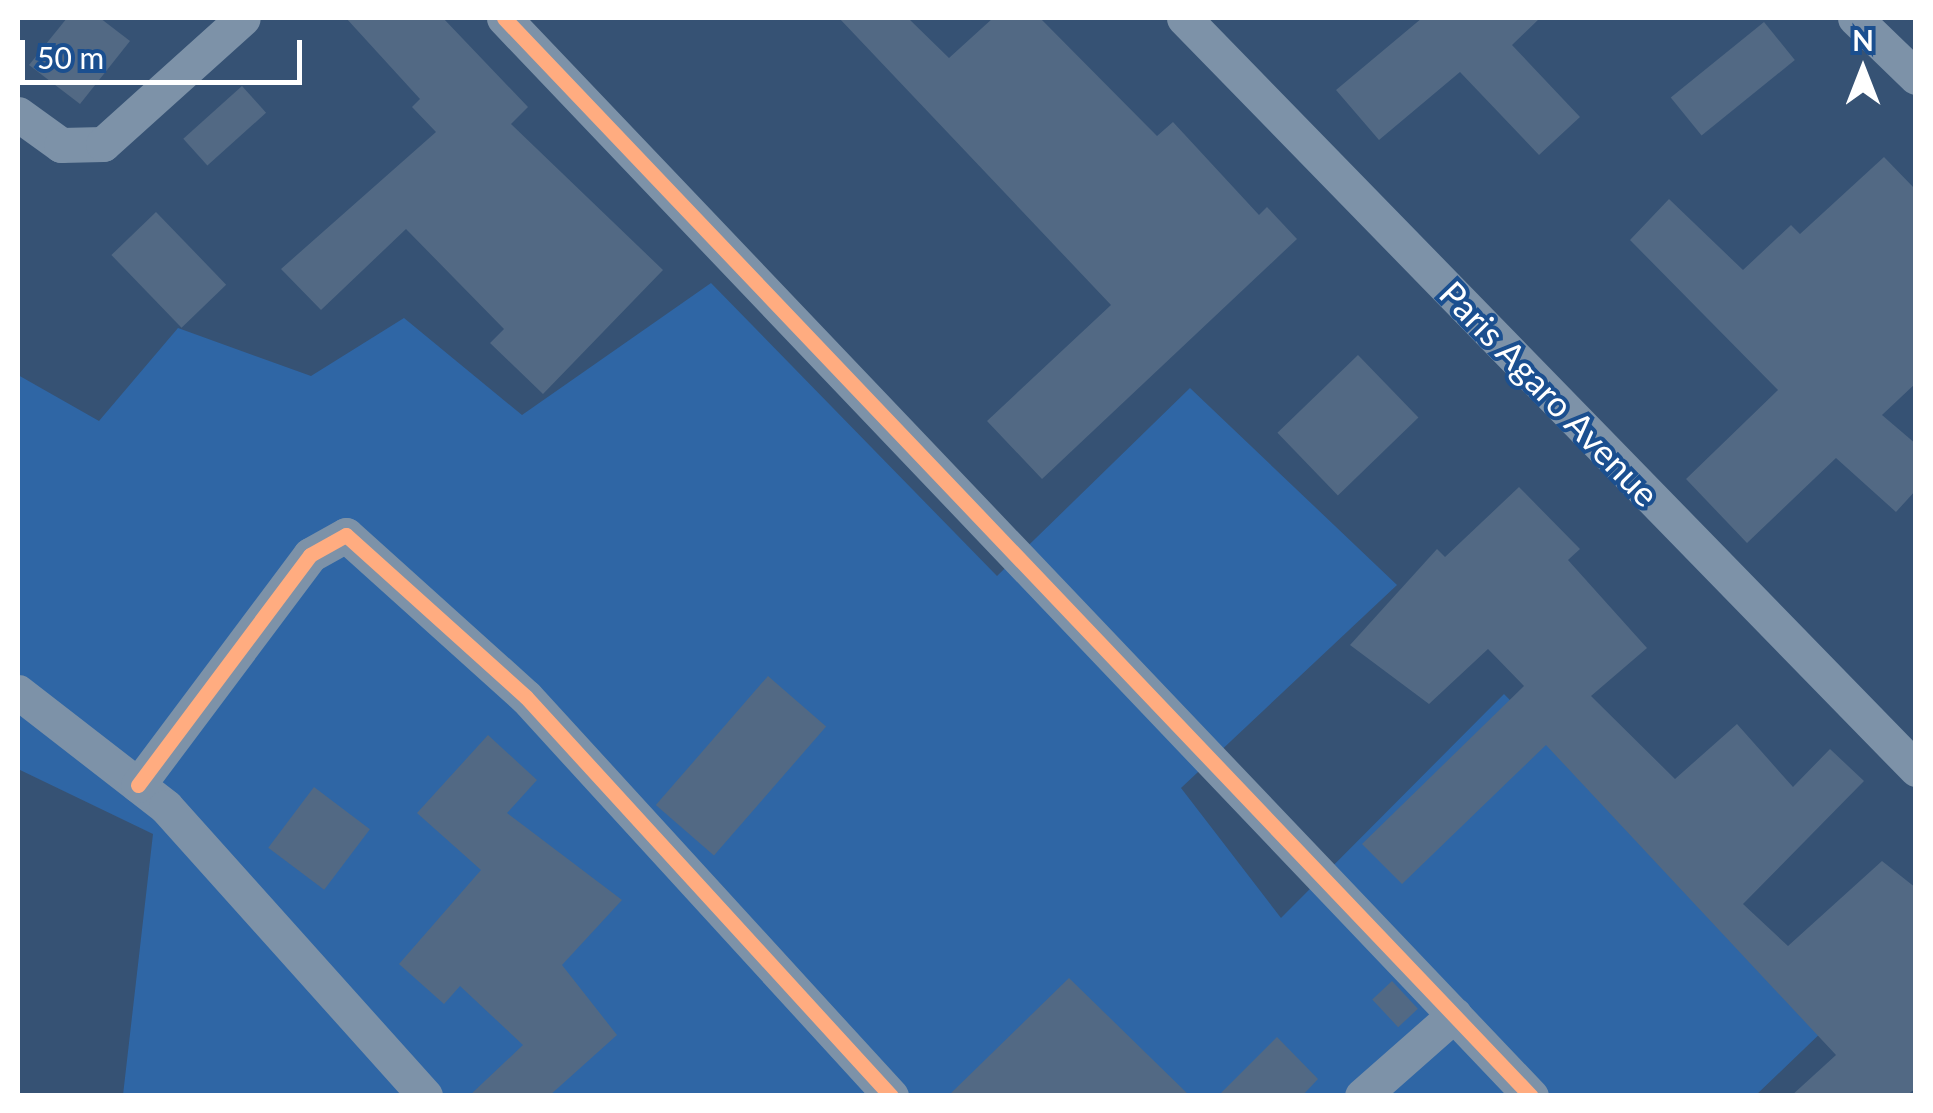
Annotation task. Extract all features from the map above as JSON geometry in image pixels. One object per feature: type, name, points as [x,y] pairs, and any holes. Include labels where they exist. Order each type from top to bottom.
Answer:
[{"type":"street","points":[[18,114],[60,145],[102,144],[243,18]]},
{"type":"street","points":[[504,18],[1530,1096]]},
{"type":"street","name":"Paris Agaro Avenue","points":[[1184,18],[1916,770]]},
{"type":"street","points":[[1855,18],[1916,78]]},
{"type":"street","points":[[138,785],[310,555],[346,535],[526,697],[891,1096]]},
{"type":"street","points":[[18,692],[138,785],[425,1096]]},
{"type":"street","points":[[1362,1096],[1454,1016]]},
{"type":"shaded area","points":[[711,283],[997,576],[1190,388],[1397,585],[1181,788],[1281,918],[1504,694],[1828,1026],[1755,1096],[123,1095],[153,834],[18,769],[18,375],[99,421],[178,328],[311,376],[404,318],[522,415]]},
{"type":"building","points":[[67,18],[100,18],[130,41],[80,104],[29,65]]},
{"type":"building","points":[[346,18],[443,18],[528,107],[511,124],[663,270],[543,394],[490,343],[504,329],[406,229],[321,310],[281,269],[436,132],[412,107],[420,99]]},
{"type":"building","points":[[839,18],[908,18],[949,58],[993,18],[1040,18],[1157,136],[1173,122],[1259,215],[1267,207],[1297,239],[1042,479],[987,421],[1111,305]]},
{"type":"building","points":[[1422,18],[1540,18],[1512,45],[1580,117],[1539,155],[1460,72],[1379,140],[1336,90]]},
{"type":"building","points":[[1764,22],[1795,60],[1702,136],[1671,98]]},
{"type":"building","points":[[242,86],[266,113],[207,166],[183,139]]},
{"type":"building","points":[[1884,157],[1916,190],[1916,383],[1882,415],[1916,444],[1916,490],[1896,512],[1836,458],[1747,543],[1686,479],[1778,390],[1630,240],[1669,199],[1743,270],[1791,225],[1800,234]]},
{"type":"building","points":[[156,212],[226,285],[182,328],[111,255]]},
{"type":"building","points":[[1358,355],[1418,418],[1338,495],[1277,433]]},
{"type":"building","points":[[1519,487],[1580,549],[1568,560],[1647,648],[1591,696],[1675,779],[1737,724],[1793,787],[1830,749],[1864,781],[1743,904],[1788,946],[1882,861],[1916,888],[1916,1088],[1906,1096],[1791,1096],[1836,1055],[1546,745],[1402,884],[1362,844],[1524,686],[1488,649],[1429,704],[1350,645],[1437,549],[1445,557]]},
{"type":"building","points":[[768,676],[826,727],[714,856],[656,805]]},
{"type":"building","points":[[488,735],[537,780],[507,813],[622,900],[562,965],[617,1035],[549,1096],[469,1096],[523,1045],[460,986],[444,1004],[399,964],[481,870],[417,813]]},
{"type":"building","points":[[314,787],[370,829],[324,890],[268,848]]},
{"type":"building","points":[[1069,978],[1190,1096],[948,1096]]},
{"type":"building","points":[[1392,981],[1418,1009],[1398,1027],[1372,999]]},
{"type":"building","points":[[1277,1037],[1318,1079],[1302,1096],[1218,1096]]},
{"type":"cycle path","points":[[504,18],[1531,1096]]},
{"type":"cycle path","points":[[138,785],[310,555],[346,535],[526,697],[891,1096]]}]
